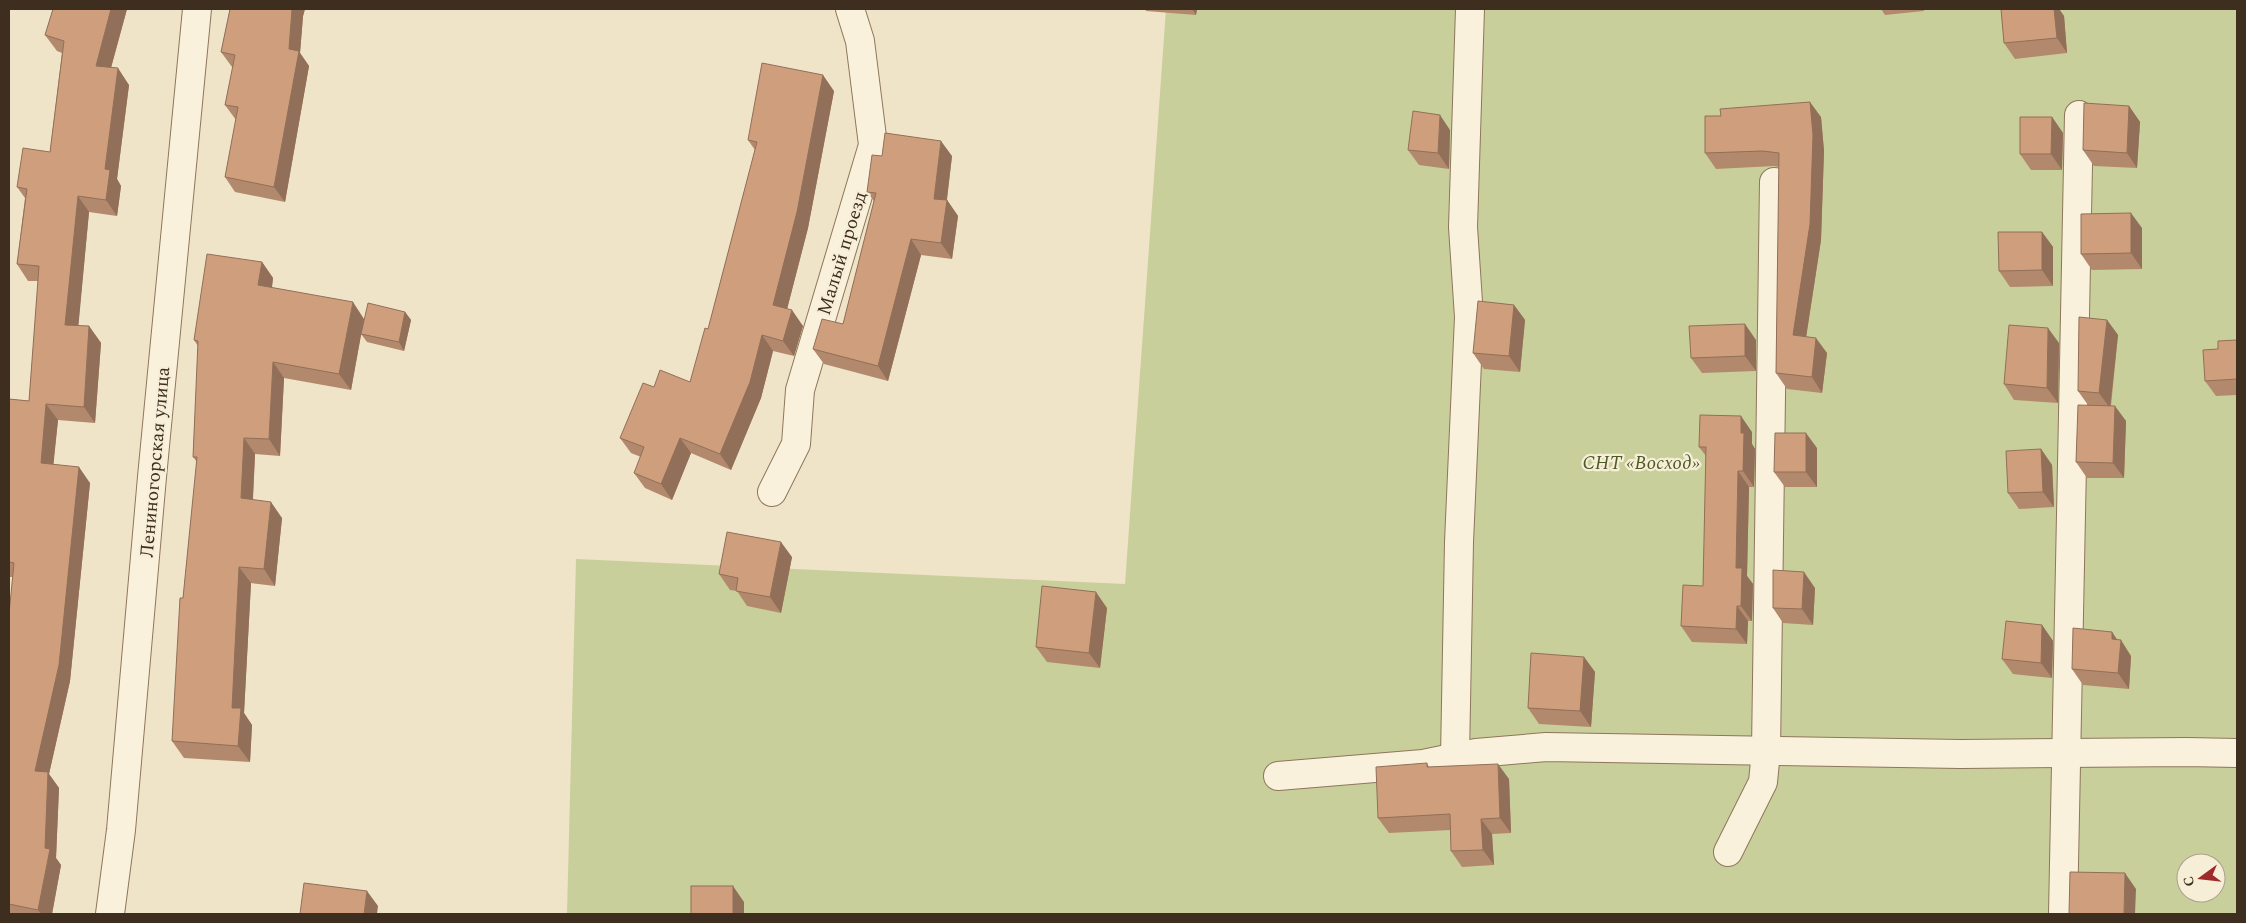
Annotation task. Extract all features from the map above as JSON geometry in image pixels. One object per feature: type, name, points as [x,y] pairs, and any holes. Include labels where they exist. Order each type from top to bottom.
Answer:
[{"type":"street","name":"Лениногорская улица","points":[[110,914],[121,830],[152,477],[197,9]]},
{"type":"street","name":"Малый проезд","points":[[772,492],[796,444],[800,390],[873,145],[860,41],[850,9]]},
{"type":"street","points":[[1455,757],[1459,542],[1469,317],[1463,227],[1470,9]]},
{"type":"street","points":[[2063,914],[2079,115]]},
{"type":"street","points":[[1728,852],[1763,782],[1766,751],[1774,182]]},
{"type":"street","points":[[1278,776],[1423,764],[1476,753],[1546,747],[1766,751],[2237,753]]},
{"type":"green space","name":"СНТ «Восход»","points":[[1166,9],[2237,9],[2237,914],[567,914],[576,559],[1125,584]]},
{"type":"building","points":[[53,9],[111,9],[96,66],[118,68],[105,169],[110,170],[106,200],[78,196],[65,325],[89,326],[84,407],[46,404],[41,463],[79,467],[59,665],[35,771],[48,772],[45,848],[50,849],[38,910],[9,904],[9,614],[14,563],[9,562],[9,399],[29,401],[39,266],[17,264],[27,189],[17,187],[23,148],[50,152],[64,41],[45,35]]},
{"type":"building","points":[[230,9],[292,9],[289,49],[299,51],[274,187],[225,177],[238,107],[225,105],[235,55],[221,52]]},
{"type":"building","points":[[2001,9],[2054,9],[2057,38],[2004,43]]},
{"type":"building","points":[[762,63],[823,75],[797,212],[773,305],[792,310],[783,341],[762,335],[750,382],[720,454],[680,438],[661,484],[634,473],[644,447],[620,438],[643,383],[654,387],[660,370],[690,382],[705,328],[708,329],[757,142],[748,140]]},
{"type":"building","points":[[1810,102],[1813,135],[1810,224],[1793,335],[1816,338],[1812,377],[1776,373],[1779,153],[1763,151],[1705,153],[1705,116],[1721,116],[1720,109]]},
{"type":"building","points":[[2084,103],[2129,106],[2127,153],[2083,150]]},
{"type":"building","points":[[1413,111],[1440,115],[1438,153],[1408,150]]},
{"type":"building","points":[[2020,117],[2052,117],[2051,154],[2020,154]]},
{"type":"building","points":[[885,133],[941,141],[934,199],[947,200],[941,243],[911,239],[878,366],[813,349],[822,319],[843,324],[876,193],[867,192],[872,155],[882,156]]},
{"type":"building","points":[[2131,213],[2131,253],[2081,254],[2081,214]]},
{"type":"building","points":[[1998,232],[2042,232],[2042,270],[1999,271]]},
{"type":"building","points":[[207,254],[262,262],[258,285],[353,302],[339,374],[273,362],[269,439],[244,438],[241,498],[271,502],[264,569],[239,567],[232,708],[241,708],[238,746],[172,741],[180,598],[183,598],[197,457],[193,457],[198,341],[194,340]]},
{"type":"building","points":[[1478,301],[1514,305],[1509,356],[1473,353]]},
{"type":"building","points":[[368,303],[405,312],[399,342],[361,334]]},
{"type":"building","points":[[2079,317],[2107,320],[2099,393],[2078,391]]},
{"type":"building","points":[[1745,324],[1745,356],[1691,358],[1689,326]]},
{"type":"building","points":[[2009,325],[2048,328],[2047,388],[2004,384]]},
{"type":"building","points":[[2237,340],[2237,379],[2205,381],[2203,350],[2218,349],[2218,341]]},
{"type":"building","points":[[2078,405],[2115,406],[2113,463],[2076,462]]},
{"type":"building","points":[[1700,415],[1741,416],[1741,433],[1744,433],[1743,471],[1738,471],[1736,568],[1742,568],[1741,606],[1737,606],[1736,629],[1681,626],[1683,585],[1703,586],[1706,447],[1699,447]]},
{"type":"building","points":[[1775,433],[1806,433],[1806,472],[1774,472]]},
{"type":"building","points":[[2041,449],[2043,492],[2008,493],[2006,451]]},
{"type":"building","points":[[727,532],[781,542],[770,597],[736,591],[738,578],[719,574]]},
{"type":"building","points":[[1773,570],[1804,572],[1802,609],[1773,608]]},
{"type":"building","points":[[1042,586],[1096,592],[1089,653],[1036,647]]},
{"type":"building","points":[[2006,621],[2042,625],[2041,663],[2002,659]]},
{"type":"building","points":[[2073,628],[2112,632],[2112,639],[2121,640],[2118,673],[2072,669]]},
{"type":"building","points":[[1531,653],[1584,657],[1580,711],[1528,708]]},
{"type":"building","points":[[1427,763],[1427,767],[1498,764],[1500,818],[1481,819],[1483,850],[1451,851],[1450,814],[1378,818],[1376,767]]},
{"type":"building","points":[[2070,872],[2125,873],[2124,914],[2069,914]]},
{"type":"building","points":[[304,883],[367,891],[364,914],[300,914]]},
{"type":"building","points":[[691,886],[733,886],[733,914],[691,914]]}]
